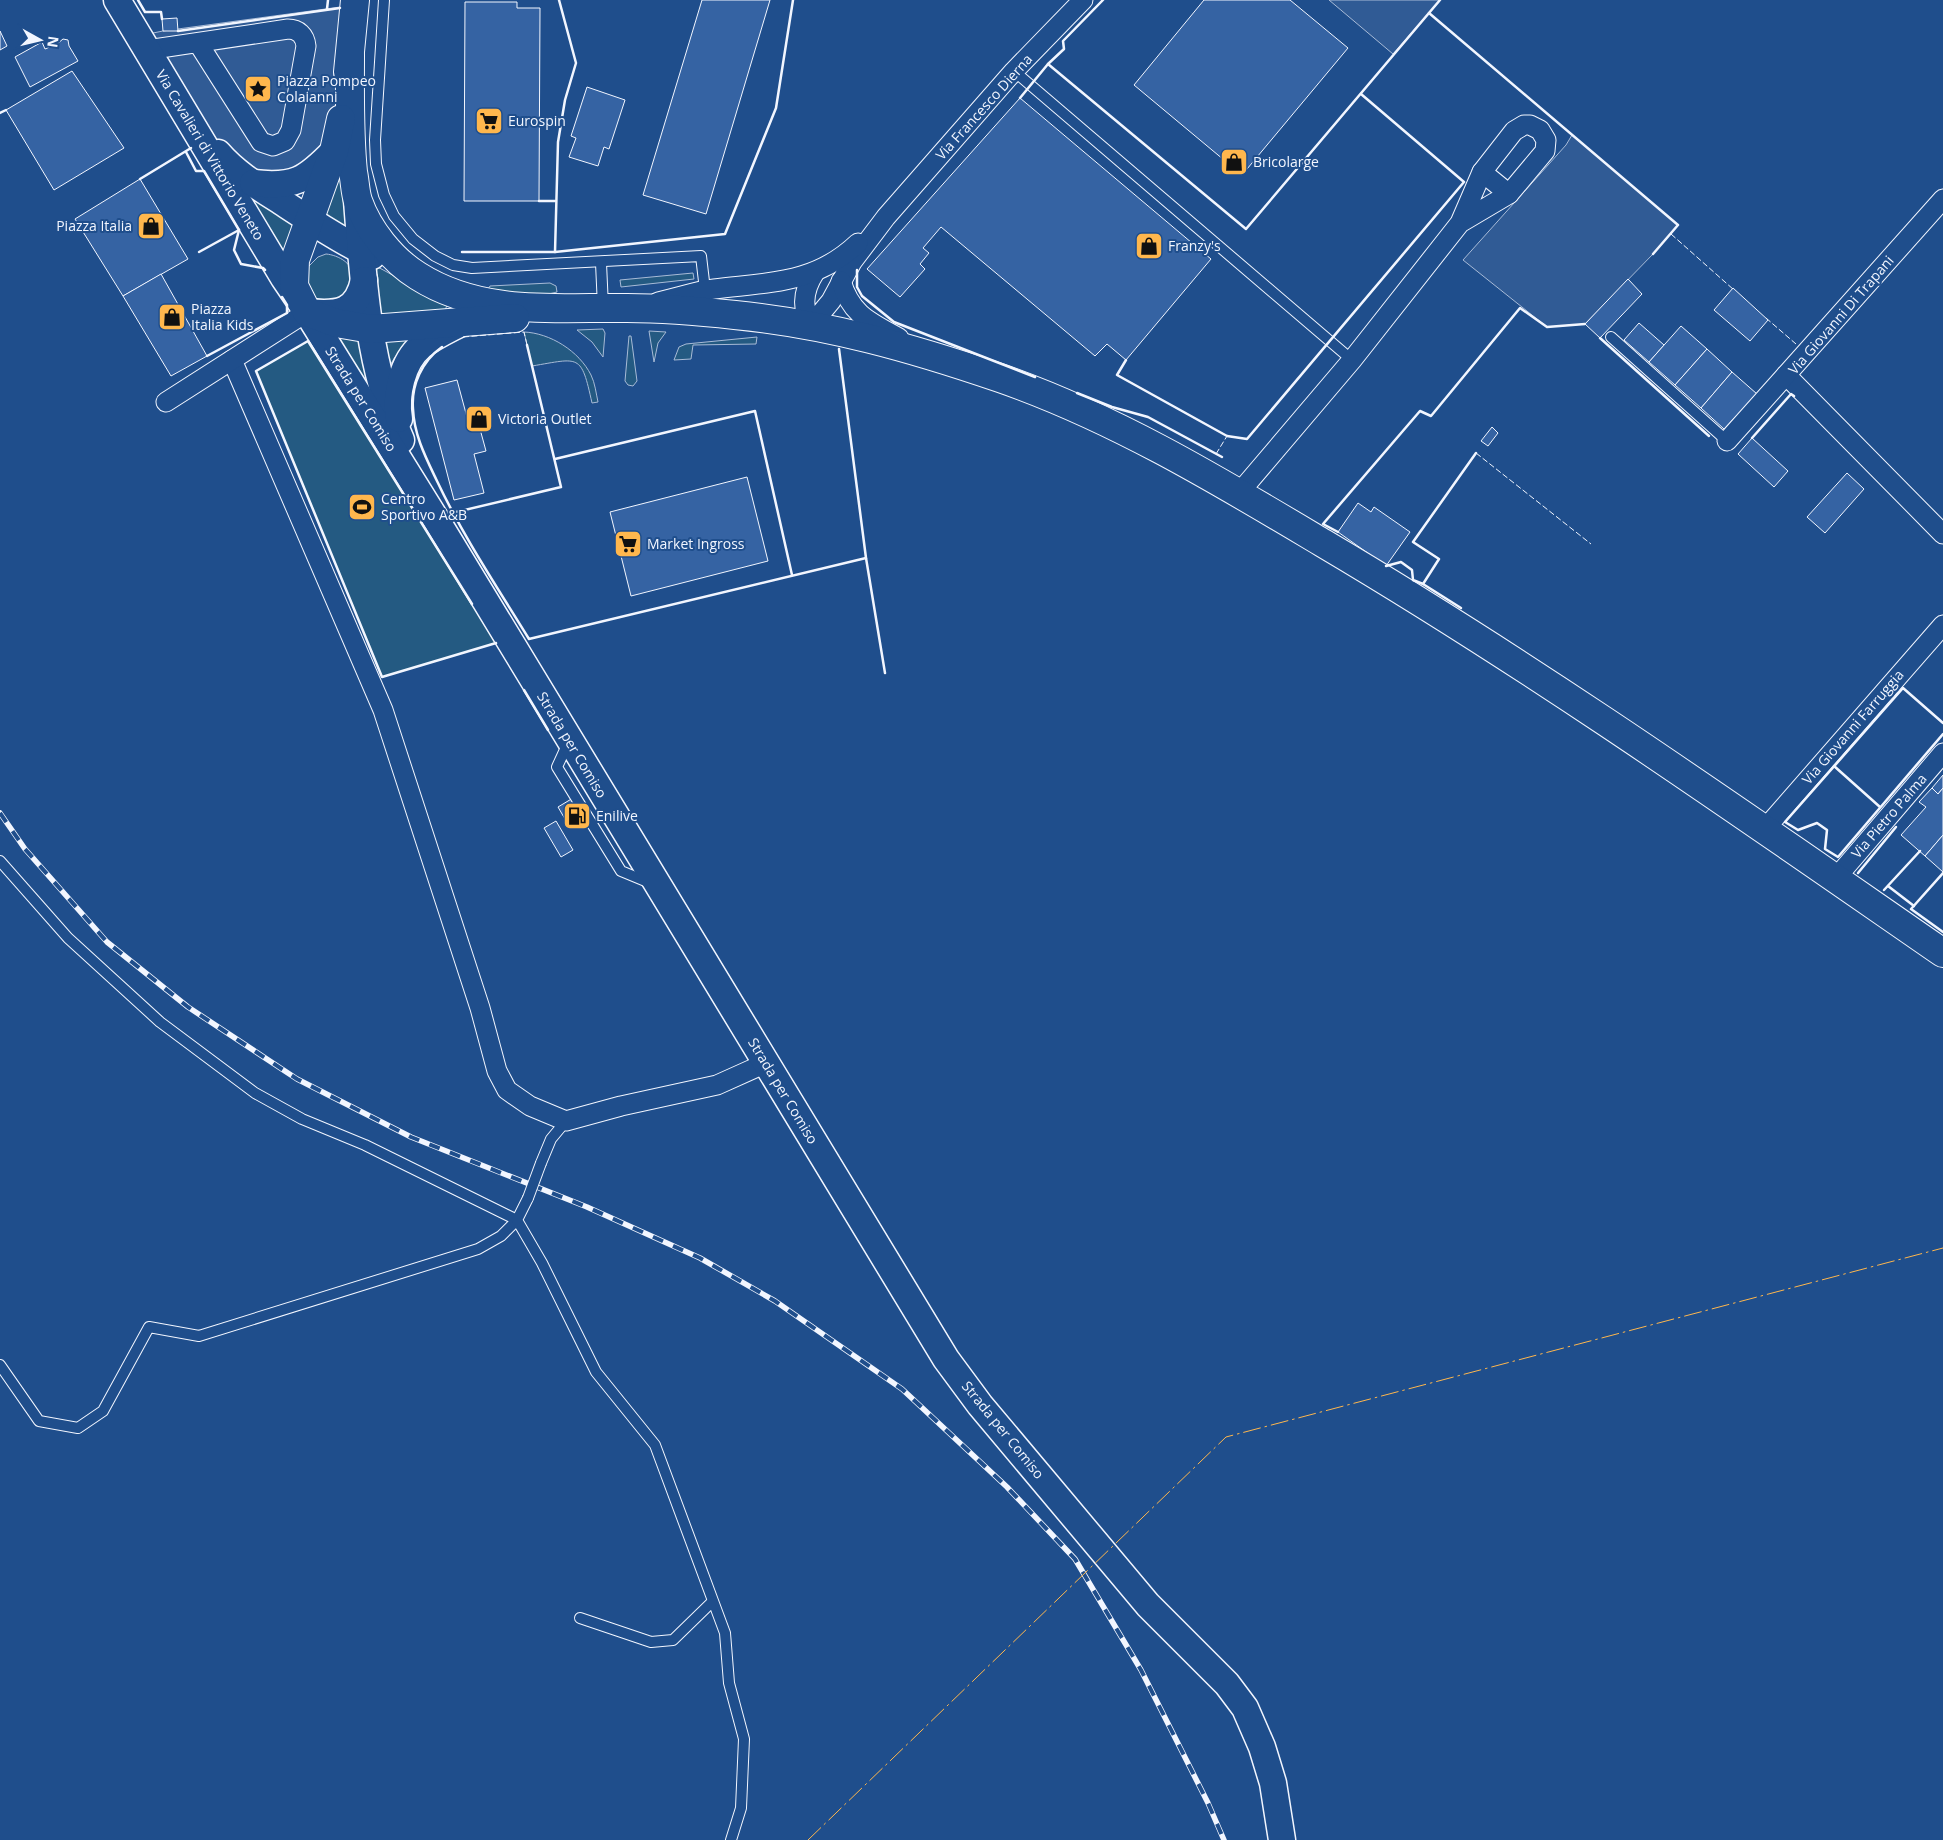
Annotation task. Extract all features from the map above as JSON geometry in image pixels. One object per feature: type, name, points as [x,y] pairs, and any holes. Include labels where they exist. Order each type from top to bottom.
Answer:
[{"type":"main road","name":"Via Cavalieri di Vittorio Veneto","points":[[117,0],[284,278],[306,310]]},
{"type":"main road","points":[[355,0],[350,54],[334,151],[295,260],[294,286],[306,310],[336,323],[371,329],[539,316],[604,308]]},
{"type":"main road","points":[[350,54],[352,156],[364,280],[371,329],[385,398],[436,521]]},
{"type":"main road","points":[[191,123],[220,156],[253,183],[308,220],[361,250],[456,296],[493,305],[636,308],[734,314],[812,324],[892,343],[1004,380],[1068,404],[1157,448],[1239,493],[1388,581],[1529,672],[1836,878],[1943,953]]},
{"type":"main road","points":[[253,183],[275,186],[290,184],[316,169],[334,151]]},
{"type":"main road","points":[[357,198],[380,241],[394,257],[414,274]]},
{"type":"main road","points":[[294,274],[297,263],[314,247],[326,244],[361,250]]},
{"type":"main road","points":[[306,310],[326,314],[342,311],[350,307],[359,297],[364,280]]},
{"type":"main road","name":"Strada per Comiso","points":[[306,310],[946,1359],[980,1405],[1148,1605],[1227,1684],[1245,1708],[1262,1747],[1273,1783],[1282,1840]]},
{"type":"main road","points":[[403,445],[398,415],[399,393],[402,378],[409,361],[420,347],[435,336],[463,322]]},
{"type":"street","name":"Via Francesco Dierna","points":[[886,217],[1014,71],[1083,0]]},
{"type":"street","points":[[147,50],[288,29],[293,29],[303,35],[306,40],[305,51],[291,130],[285,141],[273,146],[260,142],[198,43]]},
{"type":"street","points":[[1239,493],[1352,360],[1460,223],[1482,172],[1518,127],[1530,125],[1540,130],[1546,140],[1544,151],[1509,194],[1460,223]]},
{"type":"street","points":[[1482,172],[1509,194]]},
{"type":"street","name":"Via Giovanni Di Trapani","points":[[1943,199],[1786,375],[1943,534]]},
{"type":"street","points":[[636,308],[705,290],[766,284],[815,272],[850,251],[886,217]]},
{"type":"street","points":[[815,272],[807,287],[805,300],[806,312],[812,324],[831,301],[852,262],[886,217]]},
{"type":"street","points":[[841,281],[847,299],[859,315],[872,324],[938,358]]},
{"type":"street","points":[[166,402],[306,310]]},
{"type":"street","points":[[232,360],[383,710],[480,1008],[497,1071],[507,1090],[530,1106],[566,1121],[621,1106],[716,1085],[766,1063]]},
{"type":"street","points":[[1727,440],[1786,375]]},
{"type":"street","name":"Via Giovanni Farruggia","points":[[1764,830],[1943,625]]},
{"type":"street","name":"Via Pietro Palma","points":[[1836,878],[1943,753]]},
{"type":"lane","points":[[384,0],[375,140],[376,164],[384,195],[394,216],[413,239],[435,256],[453,265],[472,268],[601,263],[701,256],[705,290]]},
{"type":"lane","points":[[1014,71],[1352,360]]},
{"type":"lane","points":[[601,263],[604,308]]},
{"type":"lane","points":[[1611,338],[1727,440]]},
{"type":"lane","points":[[0,861],[68,938],[160,1022],[255,1093],[302,1119],[365,1145],[517,1220],[542,1263],[596,1372],[655,1445],[725,1634],[729,1683],[744,1739],[741,1808],[731,1840]]},
{"type":"lane","points":[[0,1365],[38,1421],[78,1428],[103,1411],[149,1327],[199,1336],[478,1249],[500,1236],[517,1220],[528,1198],[551,1139],[566,1121]]},
{"type":"lane","points":[[580,1618],[651,1642],[674,1640],[712,1602]]},
{"type":"shaded area","points":[[1329,0],[1440,0],[1393,54]]},
{"type":"shaded area","name":"Piazza Pompeo Colaianni","points":[[355,5],[340,123],[303,178],[239,173],[138,36],[163,31]]},
{"type":"shaded area","points":[[1572,135],[1678,225],[1653,254],[1585,324],[1547,327],[1463,260],[1566,145]]},
{"type":"shaded area","points":[[337,157],[350,232],[318,217]]},
{"type":"shaded area","points":[[245,192],[299,223],[286,268]]},
{"type":"shaded area","points":[[326,254],[341,258],[349,265],[353,274],[343,299],[319,301],[308,291],[307,268],[318,257]]},
{"type":"shaded area","points":[[376,266],[447,305],[442,319],[383,323],[372,270]]},
{"type":"shaded area","points":[[693,273],[694,279],[621,287],[620,280]]},
{"type":"shaded area","points":[[550,283],[556,286],[557,292],[532,298],[486,292],[490,286]]},
{"type":"shaded area","points":[[603,329],[605,333],[603,357],[592,342],[577,330]]},
{"type":"shaded area","points":[[332,331],[363,335],[370,394]]},
{"type":"shaded area","points":[[649,331],[666,332],[658,343],[654,362]]},
{"type":"shaded area","points":[[524,332],[534,333],[553,340],[563,345],[579,358],[586,366],[592,378],[598,402],[592,403],[585,375],[581,367],[576,363],[560,361],[532,366]]},
{"type":"shaded area","points":[[629,336],[631,336],[637,381],[633,386],[628,385],[625,381]]},
{"type":"shaded area","points":[[413,337],[395,357],[386,372],[382,339]]},
{"type":"shaded area","points":[[757,337],[756,344],[693,345],[691,359],[674,360],[679,347],[686,344]]},
{"type":"shaded area","name":"Centro Sportivo A&B","points":[[308,341],[496,643],[382,677],[256,371]]},
{"type":"building","points":[[702,0],[770,0],[706,214],[643,195]]},
{"type":"building","points":[[1204,0],[1290,0],[1348,48],[1242,175],[1134,85]]},
{"type":"building","points":[[465,2],[517,2],[517,8],[540,8],[539,201],[464,201]]},
{"type":"building","points":[[177,18],[178,31],[163,31],[162,19]]},
{"type":"building","points":[[0,31],[7,46],[0,50]]},
{"type":"building","points":[[63,39],[68,40],[69,46],[78,61],[30,87],[15,57],[42,42],[45,49]]},
{"type":"building","points":[[72,71],[124,148],[54,190],[6,110]]},
{"type":"building","points":[[587,87],[625,100],[609,149],[604,147],[598,166],[569,157],[576,138],[571,136]]},
{"type":"building","points":[[1020,98],[1211,259],[1126,360],[1107,344],[1095,356],[941,227],[923,248],[929,253],[920,264],[925,269],[900,297],[867,269]]},
{"type":"building","points":[[140,179],[188,259],[123,296],[75,219]]},
{"type":"building","points":[[161,274],[207,356],[171,376],[123,296]]},
{"type":"building","points":[[1628,279],[1642,294],[1600,338],[1585,324]]},
{"type":"building","points":[[1733,288],[1768,320],[1750,341],[1714,310]]},
{"type":"building","points":[[1639,323],[1664,345],[1649,362],[1624,340]]},
{"type":"building","points":[[1681,326],[1707,349],[1675,385],[1649,362]]},
{"type":"building","points":[[1707,349],[1732,372],[1701,408],[1675,385]]},
{"type":"building","points":[[1732,372],[1757,394],[1724,429],[1701,408]]},
{"type":"building","points":[[457,380],[468,421],[477,418],[486,451],[474,454],[484,493],[454,500],[425,388]]},
{"type":"building","points":[[1492,427],[1498,433],[1488,446],[1481,441]]},
{"type":"building","points":[[1752,438],[1788,471],[1774,487],[1738,454]]},
{"type":"building","points":[[1847,473],[1864,489],[1825,533],[1807,517]]},
{"type":"building","points":[[747,477],[768,561],[631,596],[610,512]]},
{"type":"building","points":[[1358,503],[1371,512],[1374,507],[1410,532],[1386,566],[1338,532]]},
{"type":"building","points":[[1943,775],[1943,788],[1938,794],[1932,788]]},
{"type":"building","points":[[1932,788],[1938,794],[1943,788],[1943,835],[1925,856],[1901,835],[1926,807],[1919,802]]},
{"type":"building","points":[[578,795],[590,814],[569,826],[558,807]]},
{"type":"building","points":[[556,821],[573,850],[561,857],[544,828]]},
{"type":"building","points":[[1943,835],[1943,872],[1925,856]]},
{"type":"railway","points":[[0,813],[25,849],[107,942],[188,1007],[297,1079],[411,1137],[587,1207],[700,1258],[775,1301],[902,1389],[1007,1487],[1075,1559],[1141,1670],[1208,1803],[1224,1840]]},
{"type":"fence","points":[[1671,234],[1734,290]]},
{"type":"fence","points":[[1766,318],[1796,344]]},
{"type":"fence","points":[[463,337],[524,332],[527,345]]},
{"type":"fence","points":[[1216,454],[1227,436]]},
{"type":"fence","points":[[1476,453],[1591,544]]},
{"type":"wall","points":[[138,0],[145,12],[161,12],[162,19]]},
{"type":"wall","points":[[327,9],[328,0]]},
{"type":"wall","points":[[555,252],[558,142],[565,100],[576,63],[559,0]]},
{"type":"wall","points":[[462,252],[555,252],[725,234],[776,108],[793,0]]},
{"type":"wall","points":[[1020,98],[1048,64],[1064,49],[1063,41],[1103,0]]},
{"type":"wall","points":[[1048,64],[1246,229],[1440,0]]},
{"type":"wall","points":[[178,31],[340,8]]},
{"type":"wall","points":[[1429,13],[1678,225],[1653,254]]},
{"type":"wall","points":[[1126,360],[1117,375],[1227,436],[1247,439],[1464,182],[1361,94]]},
{"type":"wall","points":[[0,113],[6,110]]},
{"type":"wall","points":[[140,179],[191,148]]},
{"type":"wall","points":[[186,152],[196,171],[204,171],[239,230],[234,250],[241,264],[265,270]]},
{"type":"wall","points":[[539,201],[555,201]]},
{"type":"wall","points":[[199,252],[239,230]]},
{"type":"wall","points":[[857,270],[857,287],[862,296],[894,322],[1035,377]]},
{"type":"wall","points":[[207,356],[287,313],[287,305],[282,297]]},
{"type":"wall","points":[[1338,532],[1323,524],[1420,411],[1431,416],[1520,308],[1547,327],[1585,324]]},
{"type":"wall","points":[[1600,338],[1709,436]]},
{"type":"wall","points":[[472,604],[308,341],[256,371],[382,677],[496,643]]},
{"type":"wall","points":[[452,513],[561,487],[527,345]]},
{"type":"wall","points":[[442,347],[429,359],[419,374],[416,383],[413,409],[418,437],[429,464],[458,522],[529,639],[866,558]]},
{"type":"wall","points":[[839,349],[866,558],[885,673]]},
{"type":"wall","points":[[1077,393],[1112,407],[1148,417],[1222,457]]},
{"type":"wall","points":[[1752,438],[1791,394],[1794,396]]},
{"type":"wall","points":[[555,459],[755,411],[792,575]]},
{"type":"wall","points":[[1423,584],[1439,559],[1413,542],[1476,453]]},
{"type":"wall","points":[[1386,566],[1401,562],[1412,570],[1413,580],[1423,584],[1461,608]]},
{"type":"wall","points":[[1943,723],[1903,688],[1785,822],[1798,830],[1817,823],[1827,830],[1825,849],[1838,857],[1943,734]]},
{"type":"wall","points":[[524,690],[548,730]]},
{"type":"wall","points":[[1834,766],[1880,807]]},
{"type":"wall","points":[[1858,873],[1896,827]]},
{"type":"wall","points":[[1884,890],[1920,851]]},
{"type":"wall","points":[[1943,873],[1911,909],[1943,932]]},
{"type":"wall","points":[[1888,886],[1914,906]]},
{"type":"power","points":[[808,1840],[1226,1437],[1943,1248]]},
{"type":"place","name":"Piazza Pompeo Colaianni","points":[[258,89]]},
{"type":"place","name":"Eurospin","points":[[489,121]]},
{"type":"place","name":"Bricolarge","points":[[1234,162]]},
{"type":"place","name":"Piazza Italia","points":[[151,226]]},
{"type":"place","name":"Franzy's","points":[[1149,246]]},
{"type":"place","name":"Piazza Italia Kids","points":[[172,317]]},
{"type":"place","name":"Victoria Outlet","points":[[479,419]]},
{"type":"place","name":"Centro Sportivo A&B","points":[[362,507]]},
{"type":"place","name":"Market Ingross","points":[[628,544]]},
{"type":"place","name":"Enilive","points":[[577,816]]}]
